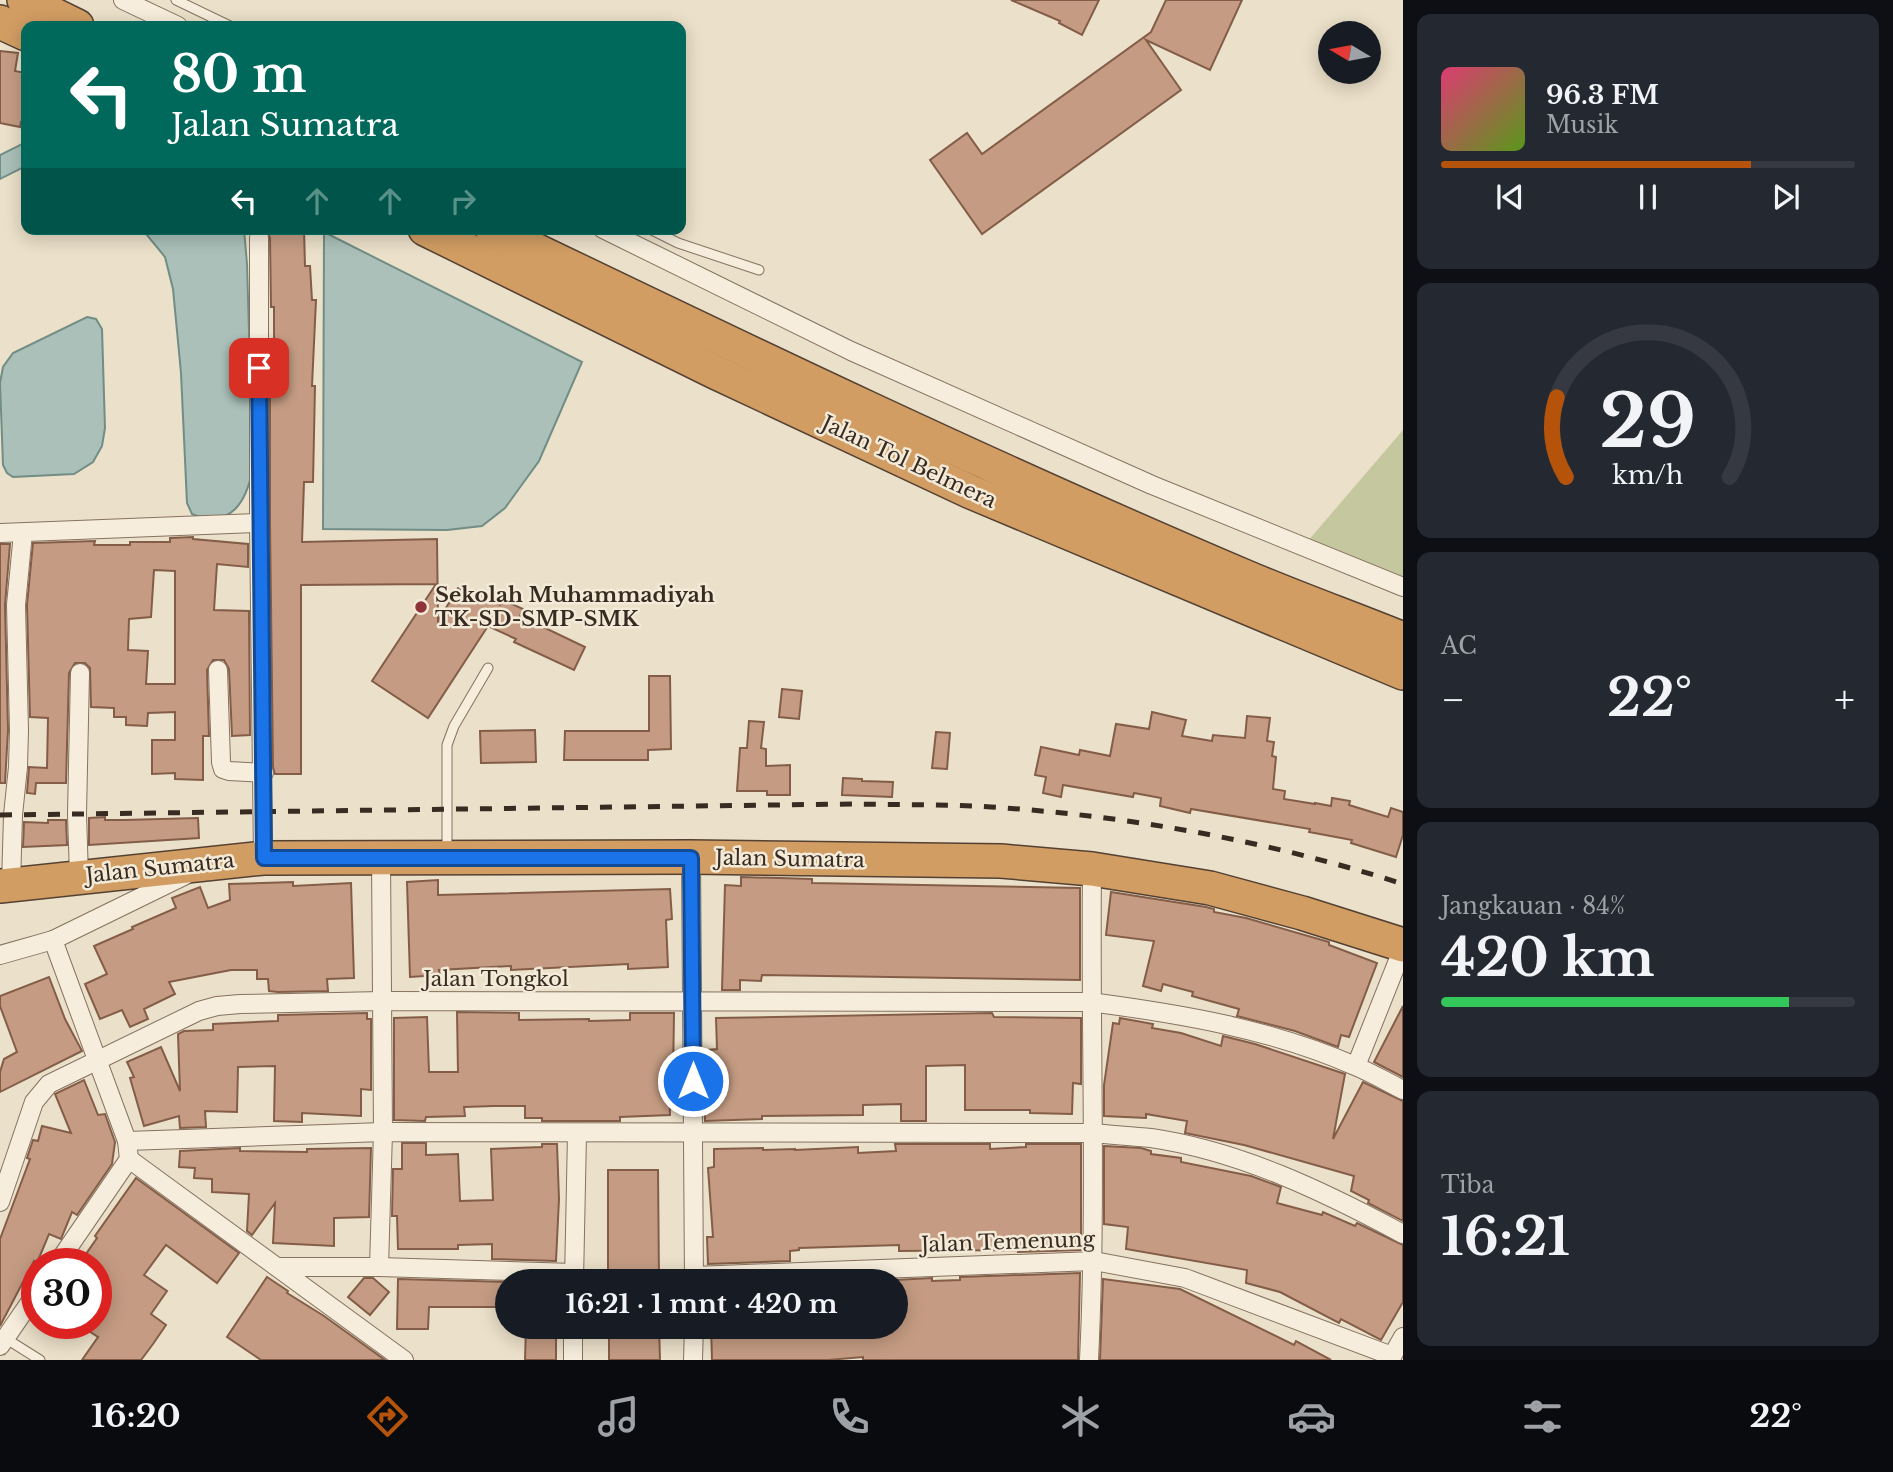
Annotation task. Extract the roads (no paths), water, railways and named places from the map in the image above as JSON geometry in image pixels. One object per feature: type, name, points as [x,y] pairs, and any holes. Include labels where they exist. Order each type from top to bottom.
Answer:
[{"type":"highway","points":[[24,0],[67,21]]},
{"type":"highway","points":[[0,22],[21,32]]},
{"type":"highway","name":"Jalan Tol Belmera","points":[[437,235],[715,372],[971,492],[1403,673]]},
{"type":"highway","name":"Jalan Tol Belmera","points":[[504,235],[982,461],[1247,577],[1403,639]]},
{"type":"highway","name":"Jalan Sumatra","points":[[6,885],[264,858],[1001,861],[1092,869],[1210,888],[1302,913],[1403,946]]},
{"type":"street","points":[[123,0],[167,21]]},
{"type":"street","points":[[615,235],[851,351],[1152,485],[1403,587]]},
{"type":"street","points":[[259,238],[259,523],[264,858]]},
{"type":"street","points":[[0,533],[259,523]]},
{"type":"street","points":[[6,885],[18,767],[16,604],[23,533]]},
{"type":"street","points":[[218,670],[223,769],[264,773]]},
{"type":"street","points":[[79,876],[80,673]]},
{"type":"street","points":[[379,1266],[383,1132],[381,857]]},
{"type":"street","points":[[691,858],[694,1269]]},
{"type":"street","points":[[0,956],[53,940],[209,863]]},
{"type":"street","points":[[1089,1360],[1094,1261],[1090,1002],[1092,869]]},
{"type":"street","points":[[53,940],[128,1150],[277,1267],[404,1360]]},
{"type":"street","points":[[1356,1066],[1403,946]]},
{"type":"street","name":"Jalan Tongkol","points":[[0,1202],[34,1101],[40,1091],[97,1059],[199,1011],[216,1006],[382,1001],[1090,1002],[1218,1022],[1297,1044],[1356,1066],[1403,1090]]},
{"type":"street","points":[[128,1150],[383,1132],[1092,1133],[1152,1138],[1231,1158],[1334,1198],[1403,1234]]},
{"type":"street","points":[[574,1269],[577,1134]]},
{"type":"street","points":[[67,1248],[128,1150]]},
{"type":"street","name":"Jalan Temenung","points":[[908,1269],[1094,1261],[1185,1278],[1391,1358]]},
{"type":"street","points":[[277,1267],[379,1266],[495,1273]]},
{"type":"street","points":[[2,1342],[21,1315]]},
{"type":"street","points":[[1391,1358],[1403,1337]]},
{"type":"street","points":[[572,1360],[573,1339]]},
{"type":"street","points":[[693,1360],[694,1339]]},
{"type":"lane","points":[[176,0],[220,21]]},
{"type":"lane","points":[[662,235],[759,270]]},
{"type":"lane","points":[[447,857],[447,745],[454,726],[488,668]]},
{"type":"lane","points":[[2,1342],[40,1360]]},
{"type":"water","points":[[21,144],[21,168],[0,179],[0,155]]},
{"type":"water","points":[[147,235],[245,235],[253,467],[241,501],[227,515],[217,518],[192,514],[187,503],[181,373],[173,289],[165,257]]},
{"type":"water","points":[[324,235],[330,235],[582,362],[539,461],[505,508],[482,526],[447,530],[323,529]]},
{"type":"water","points":[[87,317],[96,319],[102,329],[105,428],[102,446],[93,462],[74,474],[13,477],[3,465],[0,383],[3,367],[13,353]]},
{"type":"railway","points":[[0,815],[852,804],[974,806],[1096,817],[1199,833],[1302,855],[1403,884]]},
{"type":"place","name":"Sekolah Muhammadiyah TK-SD-SMP-SMK","points":[[421,607]]}]
